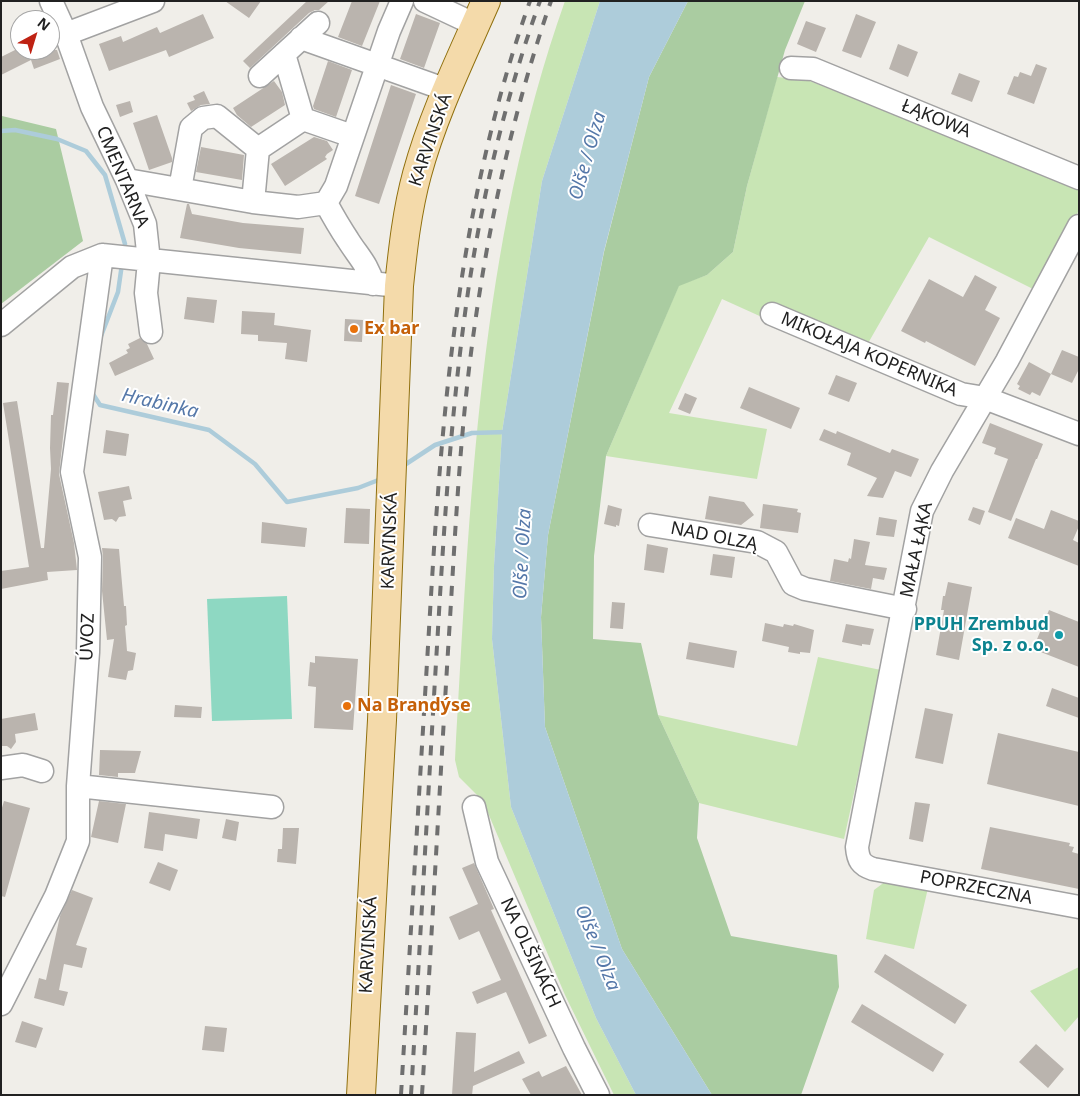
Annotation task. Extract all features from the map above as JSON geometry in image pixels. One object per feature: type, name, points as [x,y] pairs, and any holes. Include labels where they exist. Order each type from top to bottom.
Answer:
[{"type":"main road","name":"KARVINSKÁ","points":[[361,1095],[383,710],[394,446],[386,285],[404,231],[417,175],[430,134],[481,13]]},
{"type":"street","name":"CMENTARNA","points":[[51,1],[66,34],[92,107],[127,180],[145,224],[146,294],[151,332]]},
{"type":"street","points":[[66,34],[153,1]]},
{"type":"street","points":[[326,203],[336,186],[389,32],[402,1]]},
{"type":"street","points":[[425,1],[481,13]]},
{"type":"street","points":[[260,76],[318,23]]},
{"type":"street","points":[[301,38],[448,90]]},
{"type":"street","points":[[284,54],[303,119]]},
{"type":"street","name":"ŁĄKOWA","points":[[791,68],[813,69],[1079,178]]},
{"type":"street","points":[[180,189],[191,128],[203,118],[217,116],[258,148]]},
{"type":"street","points":[[303,119],[352,136]]},
{"type":"street","points":[[258,148],[303,119]]},
{"type":"street","points":[[253,202],[258,148]]},
{"type":"street","points":[[127,180],[253,202],[298,207],[326,203]]},
{"type":"street","points":[[326,203],[341,230],[369,271],[386,285]]},
{"type":"street","name":"MAŁA ŁĄKA","points":[[873,869],[863,865],[858,857],[857,847],[922,511],[942,471],[1007,361],[1079,226]]},
{"type":"street","points":[[1,325],[72,267],[108,256],[386,285]]},
{"type":"street","name":"ÚVOZ","points":[[1,1004],[56,896],[78,841],[78,786],[88,652],[90,557],[72,472],[108,256]]},
{"type":"street","name":"MIKOŁAJA KOPERNIKA","points":[[772,314],[961,394],[985,398],[1079,434]]},
{"type":"street","name":"NAD OLZĄ","points":[[650,525],[757,542],[776,552],[793,584],[804,590],[904,609]]},
{"type":"street","points":[[1,768],[23,765],[42,771]]},
{"type":"street","points":[[78,786],[272,807]]},
{"type":"street","name":"NA OLŠINÁCH","points":[[474,807],[488,862],[574,1048],[598,1095]]},
{"type":"street","name":"POPRZECZNA","points":[[873,869],[1079,907]]},
{"type":"green space","points":[[565,1],[600,1],[542,181],[502,432],[494,566],[492,639],[511,807],[596,1018],[636,1095],[614,1095],[565,995],[483,801],[459,777],[455,760],[473,472],[483,376],[496,281],[513,187],[536,93]]},
{"type":"green space","points":[[688,1],[805,1],[785,50],[747,186],[733,252],[707,275],[679,286],[606,456],[594,556],[593,639],[641,643],[658,715],[699,803],[697,838],[731,936],[837,955],[839,987],[801,1095],[712,1095],[622,949],[545,727],[541,617],[548,535],[604,252],[649,77]]},
{"type":"green space","points":[[777,77],[807,80],[1075,185],[1079,188],[1079,210],[1037,291],[929,237],[867,345],[764,318],[722,299],[669,413],[767,429],[757,479],[606,456],[679,285],[707,275],[733,252],[747,186]]},
{"type":"green space","points":[[2,116],[56,129],[83,241],[1,304]]},
{"type":"green space","points":[[287,596],[292,719],[212,721],[207,599]]},
{"type":"green space","points":[[818,657],[881,670],[844,839],[699,803],[658,715],[797,746]]},
{"type":"green space","points":[[886,881],[928,888],[914,949],[866,939],[874,890]]},
{"type":"green space","points":[[1079,967],[1079,1016],[1065,1032],[1030,991]]},
{"type":"water","name":"Olše / Olza","points":[[600,1],[688,1],[649,77],[604,251],[548,535],[541,617],[545,727],[622,949],[712,1095],[636,1095],[596,1018],[511,807],[492,639],[494,566],[502,432],[542,181]]},
{"type":"building","points":[[225,1],[261,1],[249,18]]},
{"type":"building","points":[[307,1],[329,1],[319,10],[309,13],[250,68],[243,61]]},
{"type":"building","points":[[352,1],[380,1],[362,46],[338,37]]},
{"type":"building","points":[[203,14],[214,38],[169,57],[166,50],[109,71],[99,44],[121,36],[123,42],[157,27],[160,33]]},
{"type":"building","points":[[416,14],[440,23],[424,68],[400,59]]},
{"type":"building","points":[[856,14],[876,22],[861,58],[842,51]]},
{"type":"building","points":[[806,21],[826,28],[816,52],[797,44]]},
{"type":"building","points":[[898,44],[918,52],[908,77],[889,69]]},
{"type":"building","points":[[10,52],[10,60],[31,60],[1,75],[1,57]]},
{"type":"building","points":[[31,60],[57,60],[34,69]]},
{"type":"building","points":[[328,61],[352,70],[336,117],[314,109],[313,106]]},
{"type":"building","points":[[1036,64],[1047,68],[1034,104],[1007,94],[1014,76],[1018,77],[1020,72],[1031,76]]},
{"type":"building","points":[[959,73],[980,81],[972,102],[951,94]]},
{"type":"building","points":[[274,81],[282,92],[285,105],[251,127],[237,115],[233,108]]},
{"type":"building","points":[[391,85],[416,94],[379,204],[355,196]]},
{"type":"building","points":[[204,91],[210,104],[201,105],[191,111],[187,103],[195,100],[193,96]]},
{"type":"building","points":[[130,101],[133,112],[120,117],[116,105]]},
{"type":"building","points":[[157,115],[172,162],[149,170],[133,123]]},
{"type":"building","points":[[314,137],[327,141],[333,150],[325,157],[327,159],[285,186],[271,164]]},
{"type":"building","points":[[201,147],[244,155],[242,180],[196,172]]},
{"type":"building","points":[[187,204],[189,204],[192,214],[243,223],[304,228],[301,254],[239,248],[180,238]]},
{"type":"building","points":[[975,275],[997,287],[985,310],[1000,318],[975,366],[926,341],[925,343],[901,331],[929,279],[963,297]]},
{"type":"building","points":[[187,297],[217,300],[214,323],[184,319]]},
{"type":"building","points":[[242,311],[275,313],[274,325],[311,330],[307,362],[285,359],[287,343],[258,341],[258,335],[241,334]]},
{"type":"building","points":[[345,319],[363,320],[362,342],[344,341]]},
{"type":"building","points":[[140,338],[147,344],[154,359],[115,376],[109,363],[128,353],[126,350],[130,348],[128,344]]},
{"type":"building","points":[[1062,350],[1079,357],[1079,369],[1072,383],[1051,374]]},
{"type":"building","points":[[1029,362],[1051,374],[1040,396],[1032,392],[1030,395],[1018,389],[1020,386],[1017,384]]},
{"type":"building","points":[[836,375],[857,383],[849,402],[828,394]]},
{"type":"building","points":[[57,382],[69,383],[59,474],[74,543],[77,570],[47,572],[48,580],[1,589],[1,571],[29,567],[3,403],[17,401],[41,548],[44,548],[51,469],[51,415],[53,415]]},
{"type":"building","points":[[749,387],[800,408],[791,429],[740,408]]},
{"type":"building","points":[[685,393],[697,398],[690,414],[678,409]]},
{"type":"building","points":[[990,423],[1043,444],[1011,521],[988,512],[1008,459],[994,454],[996,448],[982,443]]},
{"type":"building","points":[[824,429],[836,434],[837,431],[890,453],[892,449],[919,459],[911,477],[895,471],[883,498],[867,496],[877,478],[847,465],[851,453],[819,440]]},
{"type":"building","points":[[106,430],[129,434],[126,456],[103,453]]},
{"type":"building","points":[[129,486],[132,499],[123,501],[126,516],[119,517],[116,522],[112,519],[104,520],[98,492]]},
{"type":"building","points":[[709,496],[744,502],[754,515],[741,525],[705,519]]},
{"type":"building","points":[[763,504],[798,509],[797,512],[801,513],[798,533],[760,528]]},
{"type":"building","points":[[608,505],[622,509],[619,526],[604,524]]},
{"type":"building","points":[[973,507],[985,511],[980,525],[968,520]]},
{"type":"building","points":[[346,508],[370,509],[369,544],[344,543]]},
{"type":"building","points":[[1051,510],[1079,521],[1079,526],[1073,540],[1079,543],[1079,566],[1008,538],[1016,518],[1044,529]]},
{"type":"building","points":[[879,517],[897,520],[894,537],[876,535]]},
{"type":"building","points":[[262,522],[307,528],[305,547],[261,543]]},
{"type":"building","points":[[854,539],[870,542],[865,565],[887,568],[884,580],[873,578],[871,589],[830,581],[834,559],[848,562],[849,558],[851,559]]},
{"type":"building","points":[[647,544],[668,548],[664,573],[644,570]]},
{"type":"building","points":[[102,548],[119,549],[124,606],[126,606],[127,651],[136,653],[133,670],[128,671],[126,680],[108,677],[114,639],[107,640],[102,591]]},
{"type":"building","points":[[713,554],[735,557],[732,578],[710,575]]},
{"type":"building","points":[[948,582],[972,587],[959,660],[936,655],[944,610],[941,610],[943,596],[945,596]]},
{"type":"building","points":[[612,602],[625,603],[623,629],[610,628]]},
{"type":"building","name":"PPUH Zrembud Sp. z o.o.","points":[[1049,610],[1079,622],[1079,667],[1033,649]]},
{"type":"building","points":[[765,623],[783,627],[784,624],[793,626],[794,624],[814,630],[810,653],[788,652],[789,647],[762,641]]},
{"type":"building","points":[[846,624],[874,629],[870,645],[862,644],[862,646],[842,642]]},
{"type":"building","points":[[689,642],[737,651],[734,668],[686,659]]},
{"type":"building","points":[[315,656],[358,659],[353,730],[314,728],[316,687],[308,686],[310,662],[315,663]]},
{"type":"building","points":[[1052,688],[1079,698],[1079,718],[1046,706]]},
{"type":"building","points":[[175,705],[202,707],[201,718],[174,717]]},
{"type":"building","points":[[925,708],[953,714],[943,764],[915,758]]},
{"type":"building","points":[[35,713],[38,730],[15,734],[16,742],[11,749],[7,746],[1,746],[1,719]]},
{"type":"building","points":[[998,733],[1079,752],[1079,806],[987,784]]},
{"type":"building","points":[[100,750],[141,751],[135,773],[118,773],[118,777],[99,775]]},
{"type":"building","points":[[4,801],[30,808],[5,897],[1,896],[1,811]]},
{"type":"building","points":[[99,801],[126,804],[118,843],[91,837]]},
{"type":"building","points":[[915,802],[930,804],[923,842],[909,839]]},
{"type":"building","points":[[149,812],[200,819],[197,839],[165,834],[163,851],[144,848]]},
{"type":"building","points":[[226,819],[239,822],[236,841],[222,838]]},
{"type":"building","points":[[990,827],[1070,843],[1069,846],[1074,847],[1072,852],[1079,854],[1079,889],[981,869]]},
{"type":"building","points":[[283,828],[299,828],[296,864],[277,862],[278,849],[282,849]]},
{"type":"building","points":[[158,862],[178,870],[170,891],[149,883]]},
{"type":"building","points":[[474,863],[494,909],[491,910],[547,1036],[529,1044],[506,992],[477,1004],[472,992],[501,980],[479,931],[459,940],[449,917],[478,904],[462,868]]},
{"type":"building","points":[[72,890],[93,898],[76,945],[87,948],[82,968],[64,964],[59,990],[68,992],[64,1006],[34,998],[39,978],[46,980],[60,916]]},
{"type":"building","points":[[885,954],[967,1005],[955,1024],[874,972]]},
{"type":"building","points":[[862,1004],[944,1054],[933,1072],[851,1022]]},
{"type":"building","points":[[22,1021],[43,1028],[36,1048],[15,1042]]},
{"type":"building","points":[[205,1026],[227,1028],[224,1052],[202,1050]]},
{"type":"building","points":[[456,1032],[476,1033],[474,1072],[519,1051],[525,1063],[473,1086],[472,1095],[452,1095]]},
{"type":"building","points":[[1036,1044],[1064,1069],[1048,1088],[1019,1062]]},
{"type":"building","points":[[566,1066],[582,1095],[531,1095],[522,1079],[539,1071],[542,1077]]},
{"type":"waterway","name":"Hrabinka","points":[[1,131],[15,130],[57,139],[86,151],[105,175],[125,244],[124,252]]},
{"type":"waterway","name":"Hrabinka","points":[[101,336],[118,292],[122,264]]},
{"type":"waterway","name":"Hrabinka","points":[[91,391],[100,405],[209,430],[255,464],[287,502],[358,488],[381,479]]},
{"type":"waterway","name":"Hrabinka","points":[[403,466],[435,445],[472,433],[507,432]]},
{"type":"railway","points":[[401,1095],[433,563],[446,400],[468,240],[484,160],[505,80],[530,1]]},
{"type":"railway","points":[[411,1095],[442,557],[462,336],[488,182],[506,108],[540,1]]},
{"type":"railway","points":[[422,1095],[457,510],[469,369],[482,276],[500,183],[523,91],[551,1]]},
{"type":"place","name":"Ex bar","points":[[354,329]]},
{"type":"place","name":"PPUH Zrembud Sp. z o.o.","points":[[1059,635]]},
{"type":"place","name":"Na Brandýse","points":[[347,706]]}]
